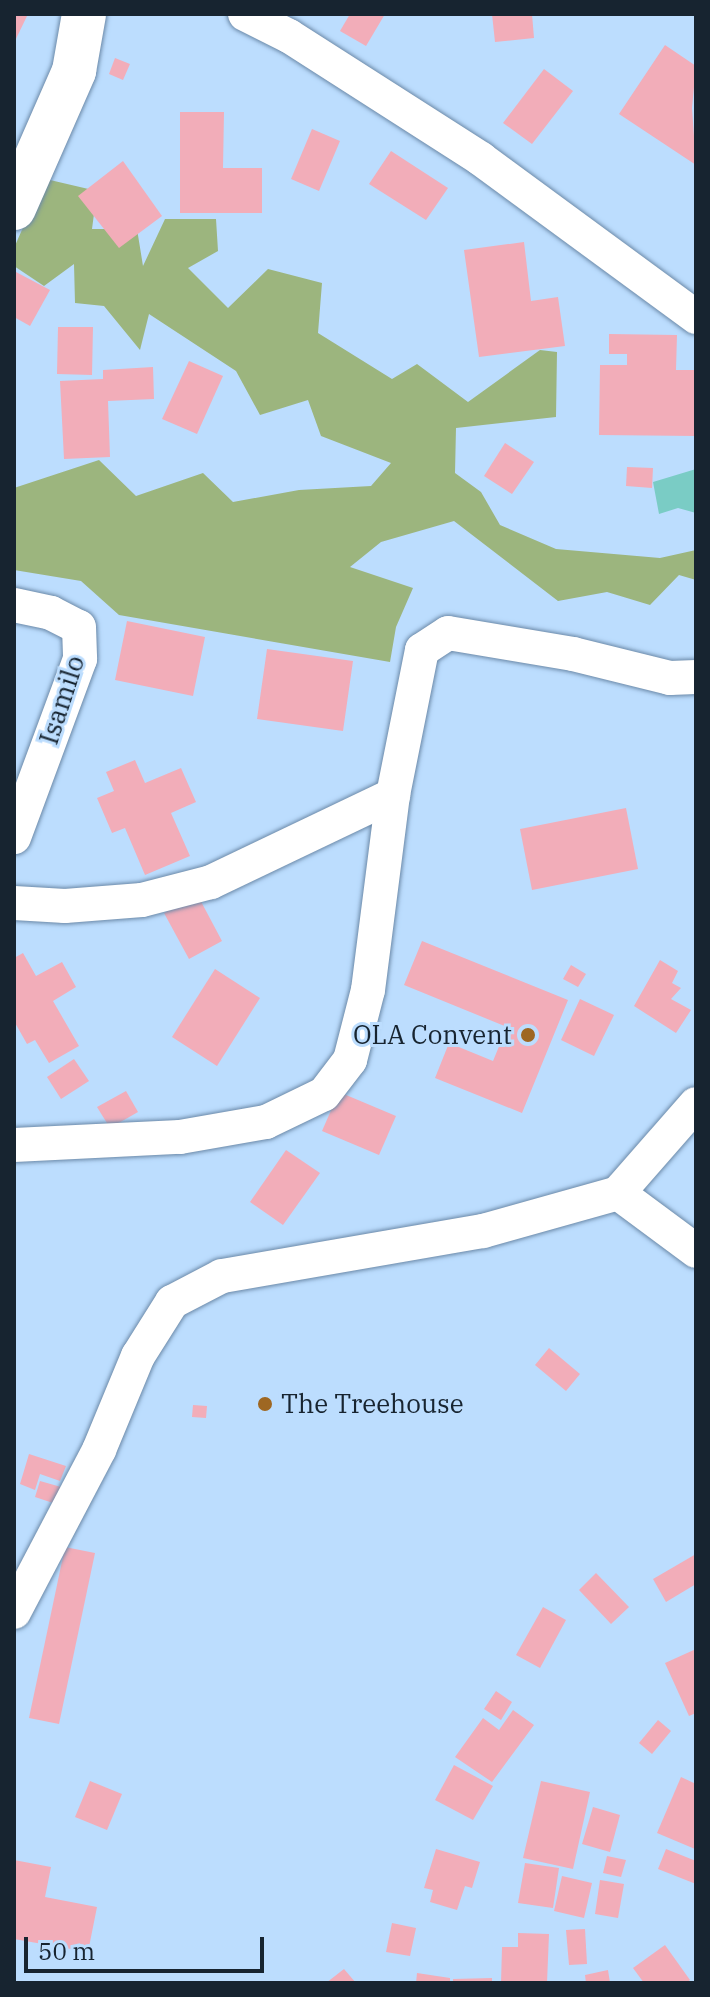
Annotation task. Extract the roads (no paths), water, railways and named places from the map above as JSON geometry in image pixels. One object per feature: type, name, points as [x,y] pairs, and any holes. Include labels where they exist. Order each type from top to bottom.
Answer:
[{"type":"main road","points":[[14,208],[74,71],[84,14]]},
{"type":"street","points":[[245,14],[289,36],[481,159],[696,317]]},
{"type":"street","name":"Isamilo","points":[[14,605],[51,613],[79,627],[80,659],[14,837]]},
{"type":"street","points":[[14,1145],[180,1137],[266,1122],[324,1094],[350,1060],[368,990],[393,795],[422,650],[448,633],[573,654],[670,678],[696,677]]},
{"type":"street","points":[[14,903],[65,906],[142,900],[211,882],[393,795]]},
{"type":"street","points":[[14,1612],[99,1450],[138,1356],[172,1302],[222,1276],[483,1231],[618,1193],[696,1104]]},
{"type":"street","points":[[618,1193],[696,1251]]},
{"type":"place","name":"OLA Convent","points":[[528,1035]]},
{"type":"place","name":"The Treehouse","points":[[265,1404]]}]
